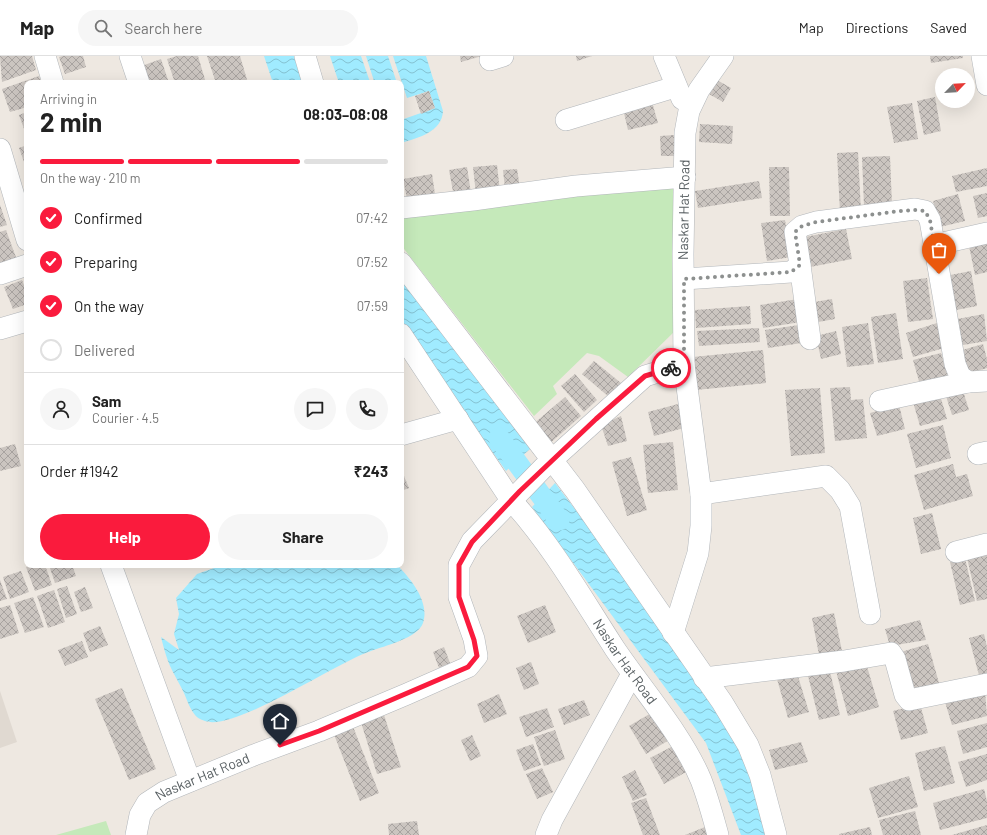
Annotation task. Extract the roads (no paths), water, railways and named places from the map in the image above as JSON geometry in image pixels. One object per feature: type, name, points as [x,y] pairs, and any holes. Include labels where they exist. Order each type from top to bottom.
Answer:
[{"type":"street","points":[[45,56],[52,80]]},
{"type":"street","points":[[130,56],[138,80]]},
{"type":"street","points":[[305,56],[313,80]]},
{"type":"street","points":[[664,56],[675,86],[689,111]]},
{"type":"street","name":"Naskar Hat Road","points":[[673,633],[698,553],[701,526],[701,494],[684,364],[685,133],[689,111],[699,90],[723,56]]},
{"type":"street","points":[[982,56],[987,85]]},
{"type":"street","points":[[566,120],[675,86]]},
{"type":"street","points":[[0,149],[24,230]]},
{"type":"street","points":[[404,208],[576,186],[685,177]]},
{"type":"street","points":[[810,338],[795,232],[802,226],[816,222],[914,210],[925,211],[930,220],[955,364],[960,376],[978,381]]},
{"type":"street","points":[[934,245],[987,233]]},
{"type":"street","points":[[684,279],[791,272],[800,265]]},
{"type":"street","points":[[0,274],[24,266]]},
{"type":"street","points":[[404,267],[547,464],[575,490],[722,702],[748,745],[760,775],[776,835]]},
{"type":"street","points":[[0,329],[24,322]]},
{"type":"street","points":[[404,338],[458,419],[515,495],[547,464],[645,376],[684,364]]},
{"type":"street","points":[[880,401],[978,381]]},
{"type":"street","points":[[404,434],[458,419]]},
{"type":"street","points":[[701,494],[826,476],[840,490],[850,506],[870,614]]},
{"type":"street","name":"Naskar Hat Road","points":[[136,835],[140,815],[147,803],[164,792],[319,731],[468,667],[477,656],[474,640],[459,597],[459,565],[472,542],[515,495],[529,520],[556,558],[632,674],[688,754],[701,780],[718,835]]},
{"type":"street","points":[[956,552],[987,544]]},
{"type":"street","points":[[112,568],[190,781]]},
{"type":"street","points":[[704,678],[844,661],[891,653],[895,659],[906,695],[909,700],[987,684]]},
{"type":"street","points":[[546,835],[552,820],[632,674]]},
{"type":"water","points":[[264,56],[295,56],[303,80],[272,80]]},
{"type":"water","points":[[330,56],[361,56],[369,80],[338,80]]},
{"type":"water","points":[[366,56],[388,56],[396,80],[374,80]]},
{"type":"water","points":[[393,56],[426,56],[443,111],[442,118],[434,129],[415,139],[404,142],[404,119],[435,108],[429,91],[407,98],[404,89],[404,80],[401,80]]},
{"type":"water","points":[[404,275],[531,448],[506,471],[404,328]]},
{"type":"water","points":[[555,483],[727,708],[772,835],[741,835],[706,743],[532,507]]},
{"type":"water","points":[[214,568],[400,568],[408,577],[422,599],[424,607],[423,623],[415,633],[408,637],[355,658],[261,707],[219,722],[205,721],[193,713],[170,665],[161,637],[179,650],[174,634],[179,614],[176,598],[197,574]]},
{"type":"waterway","points":[[499,438],[559,520]]}]
